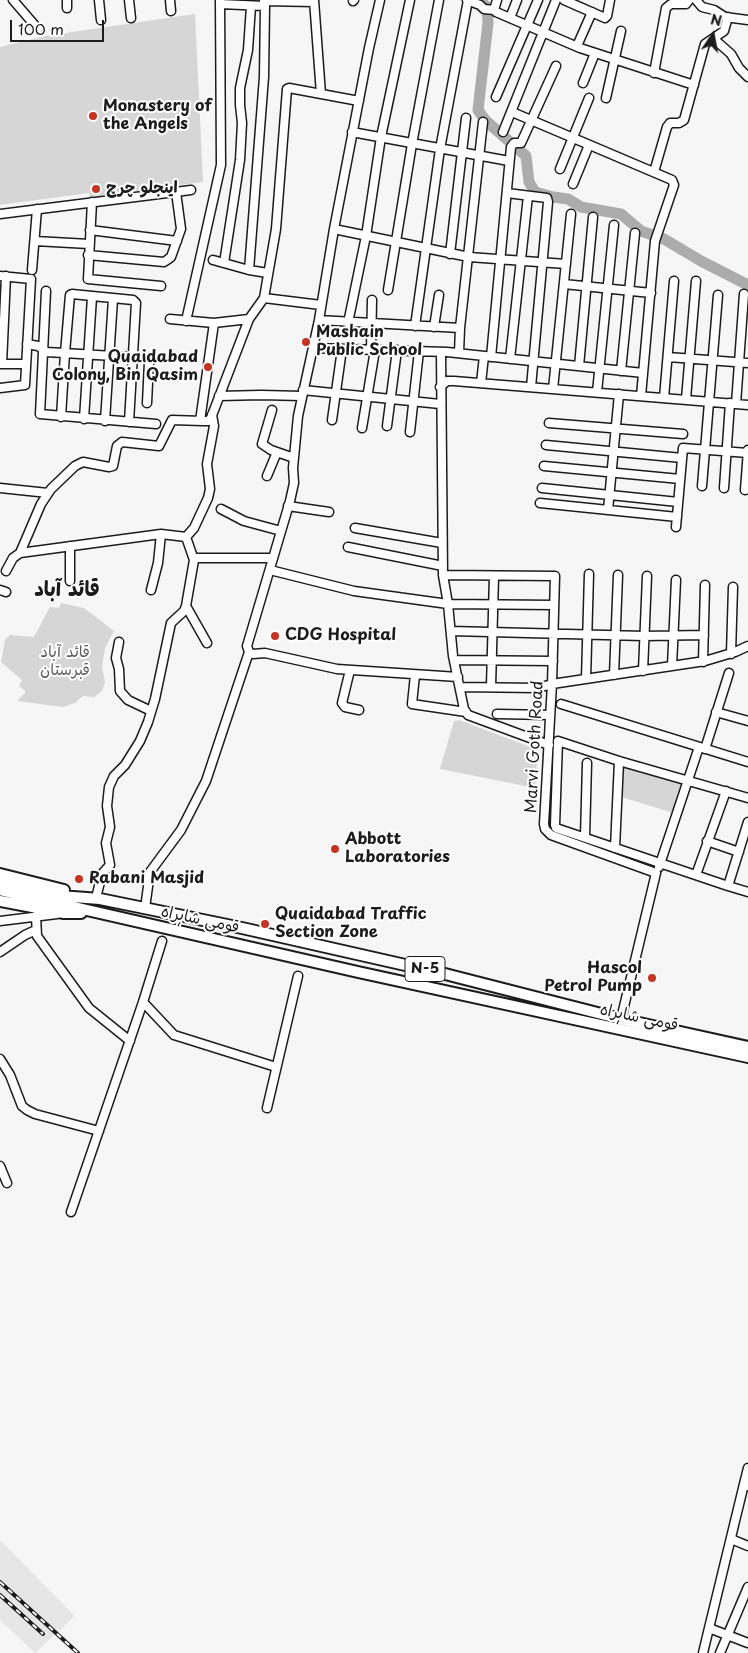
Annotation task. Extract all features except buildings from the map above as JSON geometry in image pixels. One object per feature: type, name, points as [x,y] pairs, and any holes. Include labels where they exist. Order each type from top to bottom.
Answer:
[{"type":"highway","points":[[0,874],[98,898]]},
{"type":"highway","name":"N-5","points":[[0,881],[58,899]]},
{"type":"highway","name":"N-5","points":[[0,890],[58,899]]},
{"type":"highway","name":"قومی شاہراہ","points":[[58,899],[98,898],[242,928],[445,974],[621,1019],[748,1047]]},
{"type":"highway","name":"قومی شاہراہ","points":[[58,899],[99,914],[748,1057]]},
{"type":"highway","points":[[0,901],[64,912],[99,914]]},
{"type":"street","points":[[13,0],[38,29]]},
{"type":"street","points":[[99,0],[101,20]]},
{"type":"street","points":[[130,0],[131,18]]},
{"type":"street","points":[[170,0],[171,12]]},
{"type":"street","points":[[145,908],[150,872],[181,830],[206,781],[249,652],[247,646],[294,483],[298,416],[319,320],[352,132],[380,0]]},
{"type":"street","points":[[348,323],[366,236],[380,137],[410,0]]},
{"type":"street","points":[[388,290],[412,144],[440,0]]},
{"type":"street","points":[[415,326],[440,149],[467,0],[595,53],[694,85]]},
{"type":"street","points":[[490,10],[497,0]]},
{"type":"street","points":[[510,18],[517,0]]},
{"type":"street","points":[[496,97],[538,0]]},
{"type":"street","points":[[504,132],[545,33],[556,0]]},
{"type":"street","points":[[564,0],[606,17],[610,0]]},
{"type":"street","points":[[654,72],[666,8],[671,4],[686,4],[689,0]]},
{"type":"street","points":[[696,0],[702,7],[714,10],[719,15],[748,20]]},
{"type":"street","points":[[186,321],[221,165],[220,2],[251,6],[265,2],[314,1],[321,94]]},
{"type":"street","points":[[249,270],[264,78],[265,2]]},
{"type":"street","points":[[224,263],[240,160],[242,123],[240,88],[248,50],[251,6]]},
{"type":"street","points":[[577,46],[592,12]]},
{"type":"street","points":[[654,172],[667,127],[670,124],[679,123],[684,120],[705,44],[724,31],[728,17]]},
{"type":"street","points":[[606,98],[620,31]]},
{"type":"street","points":[[714,39],[731,54],[739,68],[748,77]]},
{"type":"street","points":[[582,83],[595,53]]},
{"type":"street","points":[[481,383],[488,356],[512,145],[521,143],[556,66]]},
{"type":"street","points":[[20,553],[41,504],[48,493],[75,466],[83,462],[109,468],[113,466],[118,446],[122,442],[159,446],[172,420],[208,420],[212,415],[249,319],[264,298],[276,229],[287,89],[359,101]]},
{"type":"street","points":[[560,170],[589,98]]},
{"type":"street","points":[[512,112],[672,180],[674,185],[655,241],[641,396]]},
{"type":"street","points":[[450,254],[466,118]]},
{"type":"street","points":[[459,353],[460,328],[483,122]]},
{"type":"street","points":[[352,132],[509,161]]},
{"type":"street","points":[[573,184],[589,145]]},
{"type":"street","points":[[0,214],[191,190]]},
{"type":"street","points":[[88,255],[164,262],[171,257],[181,229],[176,192]]},
{"type":"street","points":[[507,193],[547,198],[531,387]]},
{"type":"street","points":[[510,359],[528,196]]},
{"type":"street","points":[[92,202],[87,277],[90,280],[161,286]]},
{"type":"street","points":[[32,270],[37,209]]},
{"type":"street","points":[[552,388],[571,214]]},
{"type":"street","points":[[579,366],[593,217]]},
{"type":"street","points":[[597,392],[614,225]]},
{"type":"street","points":[[334,228],[469,257],[566,264]]},
{"type":"street","points":[[90,230],[178,240]]},
{"type":"street","points":[[621,371],[635,233]]},
{"type":"street","points":[[35,241],[89,244]]},
{"type":"street","points":[[213,260],[268,273]]},
{"type":"street","points":[[0,388],[25,385],[31,279],[3,276],[1,364],[26,364]]},
{"type":"street","points":[[664,398],[674,281]]},
{"type":"street","points":[[686,399],[696,281]]},
{"type":"street","points":[[564,284],[651,293]]},
{"type":"street","points":[[46,291],[38,413],[61,417],[156,424]]},
{"type":"street","points":[[61,417],[64,353],[70,296],[72,294],[132,300],[136,303],[129,422]]},
{"type":"street","points":[[724,488],[726,452],[738,363],[744,294]]},
{"type":"street","points":[[434,327],[439,295]]},
{"type":"street","points":[[702,486],[718,295]]},
{"type":"street","points":[[84,419],[92,297]]},
{"type":"street","points":[[264,298],[321,305]]},
{"type":"street","points":[[105,421],[113,299]]},
{"type":"street","points":[[362,428],[373,350],[372,300]]},
{"type":"street","points":[[170,319],[214,323],[249,319]]},
{"type":"street","points":[[319,320],[460,328]]},
{"type":"street","points":[[200,421],[214,323]]},
{"type":"street","points":[[27,344],[38,346],[47,352],[146,358],[150,362],[147,403]]},
{"type":"street","points":[[313,348],[459,353],[643,374]]},
{"type":"street","points":[[332,420],[342,349]]},
{"type":"street","points":[[387,426],[397,350]]},
{"type":"street","points":[[410,432],[419,351]]},
{"type":"street","points":[[441,352],[443,575],[454,660],[464,709],[468,715],[549,745]]},
{"type":"street","points":[[668,357],[748,363]]},
{"type":"street","points":[[440,387],[447,381],[748,404]]},
{"type":"street","points":[[219,396],[336,393],[440,404]]},
{"type":"street","points":[[608,510],[619,394]]},
{"type":"street","points":[[272,410],[262,443],[277,452],[294,458]]},
{"type":"street","points":[[186,537],[194,528],[208,498],[210,488],[207,464],[214,426],[212,415]]},
{"type":"street","points":[[549,423],[683,434]]},
{"type":"street","points":[[546,445],[682,458]]},
{"type":"street","points":[[676,527],[683,448],[748,453]]},
{"type":"street","points":[[745,490],[748,448]]},
{"type":"street","points":[[267,476],[277,452]]},
{"type":"street","points":[[544,466],[680,479]]},
{"type":"street","points":[[0,488],[48,493]]},
{"type":"street","points":[[542,488],[678,502]]},
{"type":"street","points":[[540,503],[676,516]]},
{"type":"street","points":[[288,506],[329,512]]},
{"type":"street","points":[[220,509],[244,522],[281,530]]},
{"type":"street","points":[[355,528],[442,543]]},
{"type":"street","points":[[6,571],[13,558],[20,553],[161,534],[186,537]]},
{"type":"street","points":[[151,590],[158,563],[161,534]]},
{"type":"street","points":[[98,898],[102,874],[110,865],[106,843],[110,828],[109,787],[114,776],[140,741],[151,712],[171,623],[184,611],[186,606],[194,560],[186,537]]},
{"type":"street","points":[[70,546],[70,581]]},
{"type":"street","points":[[348,547],[443,566]]},
{"type":"street","points":[[194,560],[196,558],[273,558]]},
{"type":"street","points":[[270,570],[354,591],[448,604],[554,605]]},
{"type":"street","points":[[586,679],[589,574]]},
{"type":"street","points":[[443,575],[494,576],[491,687]]},
{"type":"street","points":[[614,675],[618,575]]},
{"type":"street","name":"Marvi Goth Road","points":[[494,576],[555,576],[552,684],[544,824],[548,833],[656,873]]},
{"type":"street","points":[[643,670],[647,576]]},
{"type":"street","points":[[672,666],[676,580]]},
{"type":"street","points":[[703,662],[705,585]]},
{"type":"street","points":[[731,654],[733,588]]},
{"type":"street","points":[[186,606],[207,643]]},
{"type":"street","points":[[451,631],[644,636],[704,635]]},
{"type":"street","points":[[119,642],[116,658],[119,669],[120,691],[128,700],[151,712]]},
{"type":"street","points":[[460,687],[538,688],[552,684],[703,662],[731,654],[748,646]]},
{"type":"street","points":[[249,652],[253,654],[265,653],[337,669],[458,677]]},
{"type":"street","points":[[454,660],[553,661]]},
{"type":"street","points":[[350,670],[342,703],[344,707],[359,710]]},
{"type":"street","points":[[621,1019],[656,873],[661,864],[688,780],[716,712],[729,673]]},
{"type":"street","points":[[415,675],[412,704],[466,712]]},
{"type":"street","points":[[561,704],[748,762]]},
{"type":"street","points":[[716,712],[748,722]]},
{"type":"street","points":[[497,714],[550,715]]},
{"type":"street","points":[[748,798],[619,761],[558,741],[556,828],[748,892]]},
{"type":"street","points":[[615,848],[619,761]]},
{"type":"street","points":[[585,838],[587,763]]},
{"type":"street","points":[[696,875],[726,791]]},
{"type":"street","points":[[728,886],[748,822]]},
{"type":"street","points":[[707,841],[739,852]]},
{"type":"street","points":[[0,921],[64,912]]},
{"type":"street","points":[[36,916],[37,936],[89,1008],[130,1041]]},
{"type":"street","points":[[0,952],[36,930]]},
{"type":"street","points":[[71,1212],[162,941]]},
{"type":"street","points":[[267,1108],[298,976]]},
{"type":"street","points":[[143,1002],[174,1035],[276,1067]]},
{"type":"street","points":[[0,1059],[10,1075],[22,1106],[27,1110],[35,1114],[99,1131]]},
{"type":"street","points":[[0,1166],[7,1182]]},
{"type":"street","points":[[703,1653],[730,1539],[746,1485],[748,1468]]},
{"type":"street","points":[[730,1539],[748,1546]]},
{"type":"street","points":[[720,1653],[748,1587]]},
{"type":"street","points":[[709,1628],[748,1643]]},
{"type":"shaded area","points":[[0,1540],[75,1616],[35,1653],[0,1620]]},
{"type":"green space","points":[[195,14],[203,182],[90,197],[89,193],[0,205],[0,47],[45,36]]},
{"type":"green space","name":"قائد آباد قبرستان","points":[[61,603],[84,608],[114,631],[105,648],[102,667],[105,682],[102,691],[94,697],[83,696],[75,703],[63,707],[17,701],[26,692],[19,686],[22,680],[1,662],[5,640],[10,635],[34,637],[50,607],[59,608]]},
{"type":"green space","points":[[459,720],[538,750],[535,788],[440,769],[454,721]]},
{"type":"green space","points":[[619,761],[688,780],[677,814],[618,796]]},
{"type":"waterway","points":[[480,1],[487,7],[488,23],[478,110],[485,120],[526,156],[529,182],[535,192],[568,199],[581,207],[621,214],[641,231],[664,239],[701,261],[748,285]]},
{"type":"railway","points":[[0,1582],[78,1653]]},
{"type":"railway","points":[[0,1595],[43,1634]]},
{"type":"place","name":"Monastery of the Angels","points":[[93,116]]},
{"type":"place","name":"اینجلو چرچ","points":[[96,189]]},
{"type":"place","name":"Mashain Public School","points":[[306,342]]},
{"type":"place","name":"Quaidabad Colony, Bin Qasim","points":[[208,367]]},
{"type":"place","name":"CDG Hospital","points":[[275,636]]},
{"type":"place","name":"Abbott Laboratories","points":[[335,849]]},
{"type":"place","name":"Rabani Masjid","points":[[79,879]]},
{"type":"place","name":"Quaidabad Traffic Section Zone","points":[[265,924]]},
{"type":"place","name":"Hascol Petrol Pump","points":[[652,978]]},
{"type":"district","name":"قائد آباد","points":[[67,590]]}]
